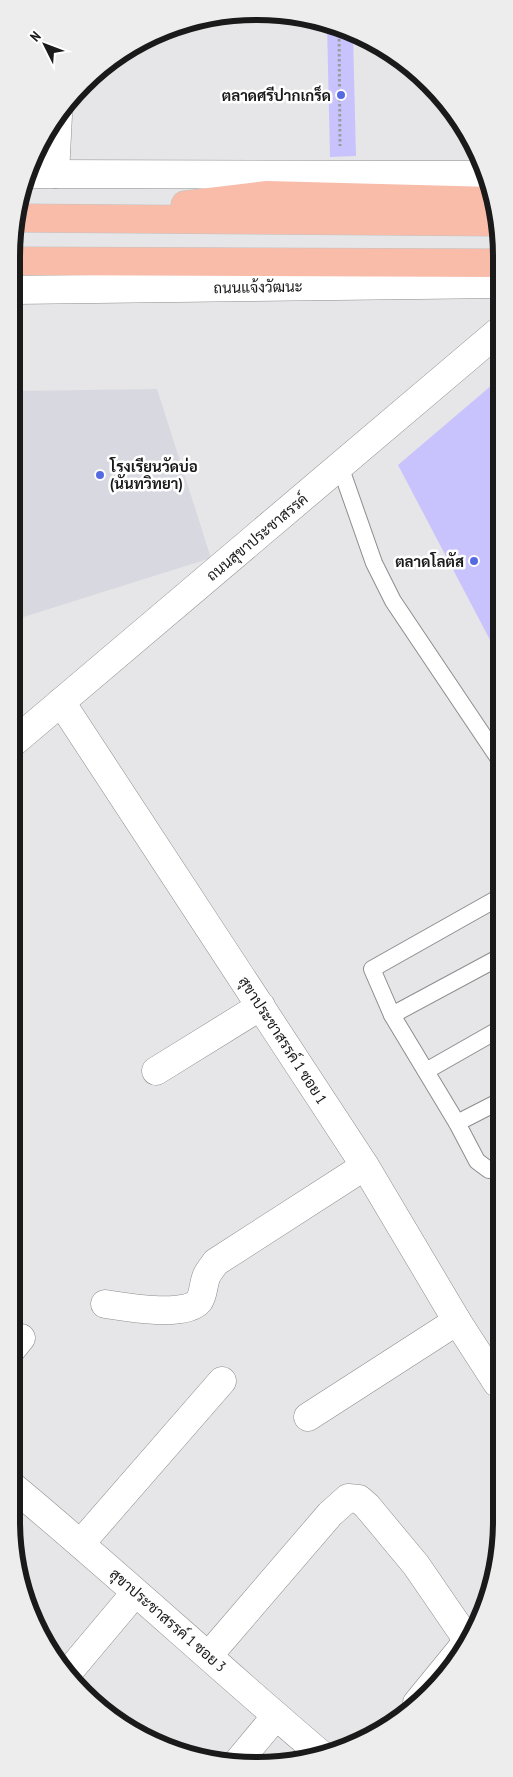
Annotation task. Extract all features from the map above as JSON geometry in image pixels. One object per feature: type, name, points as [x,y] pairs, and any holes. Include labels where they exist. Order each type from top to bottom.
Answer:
[{"type":"main road","points":[[74,218],[267,195],[486,201]]},
{"type":"main road","points":[[24,218],[490,222]]},
{"type":"main road","name":"ถนนแจ้งวัฒนะ","points":[[20,261],[493,263]]},
{"type":"street","points":[[52,138],[43,174],[478,175]]},
{"type":"street","name":"ถนนแจ้งวัฒนะ","points":[[20,290],[493,284]]},
{"type":"street","name":"ถนนสุขาประชาสรรค์","points":[[20,737],[493,338]]},
{"type":"street","name":"สุขาประชาสรรค์ 1 ซอย 1","points":[[62,702],[365,1166],[457,1321],[493,1375]]},
{"type":"street","points":[[156,1071],[261,1006]]},
{"type":"street","points":[[105,1304],[135,1309],[180,1310],[190,1308],[200,1300],[207,1275],[216,1262],[365,1166]]},
{"type":"street","points":[[308,1417],[457,1321]]},
{"type":"street","points":[[81,1543],[222,1381]]},
{"type":"street","name":"สุขาประชาสรรค์ 1 ซอย 3","points":[[20,1492],[81,1543],[135,1593],[315,1750]]},
{"type":"street","points":[[208,1655],[330,1514],[348,1498],[359,1499],[367,1506],[416,1564],[463,1635]]},
{"type":"street","points":[[72,1668],[135,1593]]},
{"type":"street","points":[[243,1756],[276,1716]]},
{"type":"lane","points":[[340,466],[374,564],[393,601],[493,750]]},
{"type":"lane","points":[[493,901],[372,969],[392,1014],[457,1123],[477,1161],[489,1170],[493,1170]]},
{"type":"lane","points":[[392,1014],[493,961]]},
{"type":"lane","points":[[426,1070],[493,1033]]},
{"type":"lane","points":[[457,1123],[493,1105]]},
{"type":"path","points":[[339,35],[340,175]]},
{"type":"shaded area","name":"โรงเรียนวัดบ่อ (นันทวิทยา)","points":[[157,389],[211,558],[20,618],[20,391]]},
{"type":"building","name":"ตลาดศรีปากเกร็ด","points":[[327,31],[353,41],[356,156],[330,157]]},
{"type":"building","name":"ตลาดโลตัส","points":[[493,384],[493,646],[398,465]]},
{"type":"place","name":"ตลาดศรีปากเกร็ด","points":[[341,95]]},
{"type":"place","name":"โรงเรียนวัดบ่อ (นันทวิทยา)","points":[[100,475]]},
{"type":"place","name":"ตลาดโลตัส","points":[[474,561]]}]
